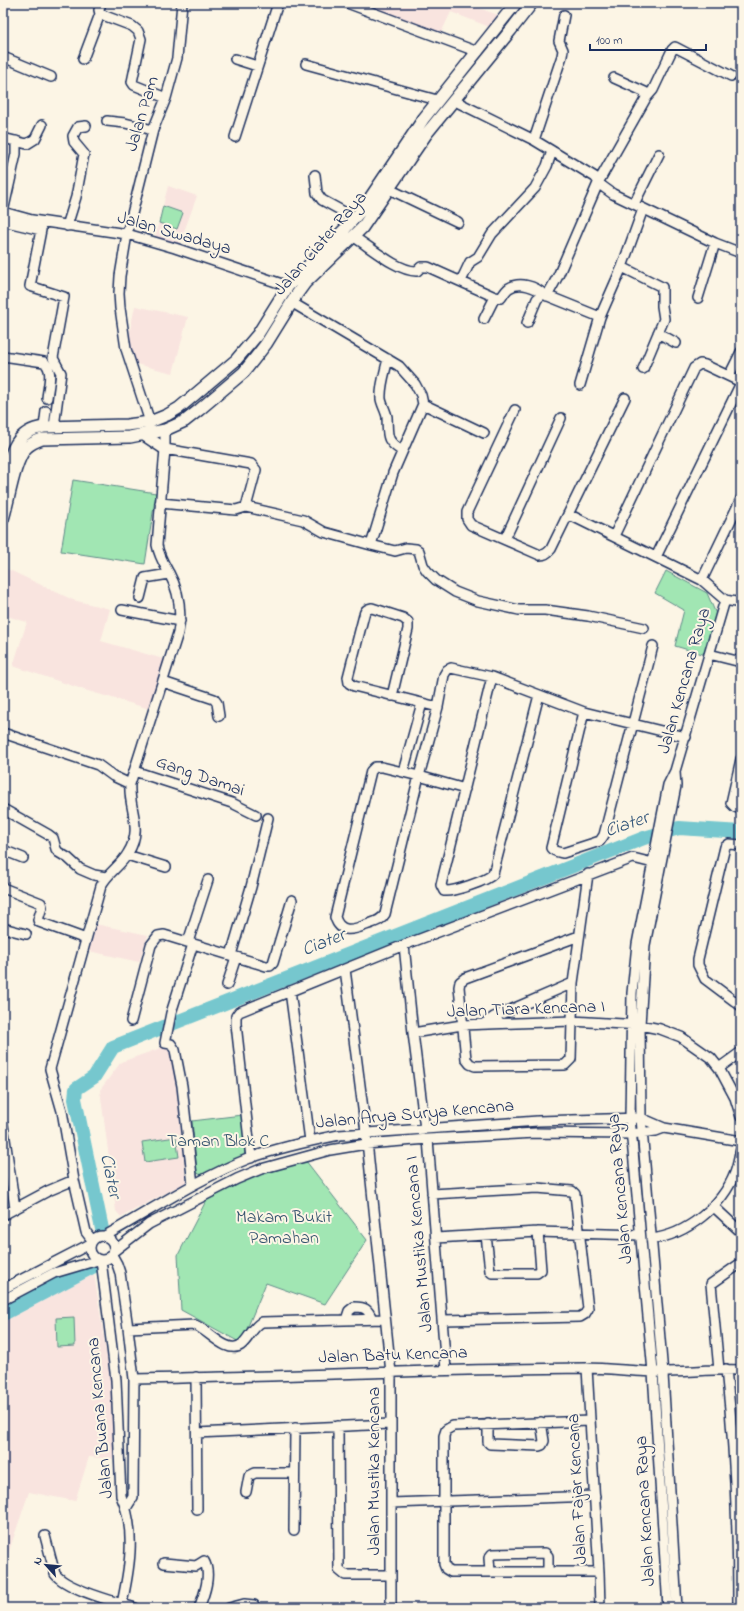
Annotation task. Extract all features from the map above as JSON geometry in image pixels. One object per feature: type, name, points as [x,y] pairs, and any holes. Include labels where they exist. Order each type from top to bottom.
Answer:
[{"type":"main road","name":"Jalan Ciater Raya","points":[[3,519],[19,462],[30,444],[49,438],[95,439],[130,437],[165,430],[185,421],[244,372],[266,344],[291,302],[301,279],[364,207],[437,100],[478,52],[516,3]]},
{"type":"main road","name":"Jalan Ciater Raya","points":[[3,480],[9,457],[17,442],[27,433],[33,430],[49,427],[127,425],[150,422],[179,408],[236,360],[258,334],[288,286],[301,279],[354,237],[371,217],[424,137],[512,30],[532,3]]},
{"type":"main road","points":[[144,435],[166,449]]},
{"type":"street","points":[[83,59],[100,14],[101,3]]},
{"type":"street","name":"Jalan Pam","points":[[150,422],[126,349],[120,308],[120,276],[127,234],[153,130],[166,98],[177,58],[182,3]]},
{"type":"street","points":[[235,137],[278,3]]},
{"type":"street","points":[[348,3],[478,52]]},
{"type":"street","points":[[100,14],[132,26],[138,31],[141,39],[132,82],[134,85],[166,98]]},
{"type":"street","points":[[534,140],[562,56],[563,50],[559,41],[564,15]]},
{"type":"street","points":[[527,323],[537,299],[545,295],[558,276],[599,182],[646,98],[653,90],[672,50],[675,47],[731,76]]},
{"type":"street","points":[[3,58],[51,77]]},
{"type":"street","points":[[235,59],[257,66]]},
{"type":"street","points":[[306,64],[437,100]]},
{"type":"street","points":[[614,78],[645,92],[646,98]]},
{"type":"street","points":[[453,100],[534,140],[595,177],[607,191],[715,243],[741,253]]},
{"type":"street","points":[[107,121],[125,123],[153,130]]},
{"type":"street","points":[[3,138],[23,144],[31,142],[37,136],[42,125]]},
{"type":"street","points":[[67,226],[76,197],[84,154],[74,142],[72,136],[78,127],[86,126]]},
{"type":"street","points":[[3,212],[16,154],[16,141]]},
{"type":"street","points":[[462,281],[470,262],[478,257],[492,234],[535,188],[547,166],[552,151]]},
{"type":"street","points":[[634,204],[659,154]]},
{"type":"street","points":[[315,175],[317,193],[322,200],[355,218]]},
{"type":"street","points":[[389,189],[458,222]]},
{"type":"street","points":[[580,385],[600,317],[622,267],[644,209]]},
{"type":"street","name":"Jalan Swadaya","points":[[3,212],[32,220],[127,234],[175,248],[288,286]]},
{"type":"street","points":[[3,221],[41,230],[30,286],[64,297],[53,358],[61,373],[49,427]]},
{"type":"street","points":[[354,237],[400,267],[412,271],[417,271],[421,267],[428,267],[495,297],[501,298],[508,288],[513,286],[532,286],[545,295],[600,317]]},
{"type":"street","points":[[698,298],[715,243]]},
{"type":"street","points":[[622,267],[662,287],[661,301],[664,318],[643,369]]},
{"type":"street","points":[[484,319],[495,297]]},
{"type":"street","points":[[291,302],[399,366],[415,384],[421,395],[423,404],[402,451],[388,488],[371,545]]},
{"type":"street","points":[[658,333],[676,343]]},
{"type":"street","points":[[729,376],[741,352]]},
{"type":"street","points":[[3,356],[44,362],[48,365],[50,371],[47,398]]},
{"type":"street","points":[[388,359],[383,377],[381,400],[387,415],[387,436],[389,441],[392,445],[402,451]]},
{"type":"street","points":[[614,536],[694,368],[700,364],[705,365],[729,376],[741,383],[656,557]]},
{"type":"street","points":[[515,410],[467,512],[468,522],[471,525],[505,538],[540,555],[547,554],[551,549],[624,398]]},
{"type":"street","points":[[423,404],[484,433]]},
{"type":"street","points":[[46,411],[49,427]]},
{"type":"street","points":[[505,538],[561,418]]},
{"type":"street","points":[[99,1260],[91,1254],[91,1242],[86,1232],[74,1180],[62,1111],[50,1069],[101,886],[106,877],[127,855],[134,841],[136,824],[130,796],[130,784],[176,645],[180,621],[179,595],[160,558],[157,545],[166,449],[165,430]]},
{"type":"street","points":[[166,449],[251,464],[256,470],[246,507]]},
{"type":"street","points":[[702,580],[741,499]]},
{"type":"street","points":[[160,503],[236,510],[246,507],[303,520],[324,532],[395,551],[406,548],[416,549],[419,552],[427,571],[436,580],[455,592],[478,601],[519,610],[545,610],[588,616],[644,628]]},
{"type":"street","points":[[568,514],[702,580],[725,600],[741,604]]},
{"type":"street","points":[[140,598],[145,578],[169,574]]},
{"type":"street","name":"Jalan Kencana Raya","points":[[677,1608],[658,1372],[640,1235],[630,1118],[636,1025],[645,945],[665,820],[668,785],[676,771],[725,600]]},
{"type":"street","points":[[392,696],[408,629],[408,622],[403,618],[372,608],[366,610],[364,615],[348,680],[349,683],[354,686],[392,696],[438,707]]},
{"type":"street","points":[[122,610],[180,621]]},
{"type":"street","points":[[584,712],[551,848],[563,853],[600,841],[603,838],[653,646]]},
{"type":"street","points":[[709,654],[741,662]]},
{"type":"street","points":[[465,789],[419,776],[382,767],[375,767],[371,771],[335,917],[337,923],[346,930],[353,930],[380,920],[385,914],[419,776],[438,707],[444,675],[448,669],[454,667],[492,677],[584,712],[686,737]]},
{"type":"street","points":[[492,677],[441,885],[444,891],[454,891],[490,877],[493,874],[539,695]]},
{"type":"street","points":[[163,682],[214,699],[217,703],[220,716]]},
{"type":"street","points":[[403,772],[422,703]]},
{"type":"street","points":[[3,733],[98,765],[113,776],[130,784]]},
{"type":"street","points":[[741,759],[731,803],[735,807],[741,809]]},
{"type":"street","name":"Gang Damai","points":[[134,771],[232,803],[256,814]]},
{"type":"street","points":[[3,809],[49,835],[52,838],[58,852],[68,858],[80,869],[94,875],[106,877]]},
{"type":"street","points":[[227,985],[268,818]]},
{"type":"street","points":[[741,846],[728,844],[724,849],[698,959],[698,965],[705,979],[741,1006]]},
{"type":"street","points":[[3,850],[23,858]]},
{"type":"street","points":[[127,855],[166,867]]},
{"type":"street","points":[[251,1158],[236,1024],[236,1016],[239,1012],[404,945],[633,858],[657,864]]},
{"type":"street","points":[[578,936],[465,978],[460,982],[459,987],[466,1059],[470,1064],[475,1066],[565,1065],[572,1059],[573,983],[578,936],[588,874]]},
{"type":"street","points":[[193,1185],[182,1086],[175,1050],[171,1044],[165,1041],[169,1019],[208,880]]},
{"type":"street","points":[[3,888],[41,904],[42,906],[38,920],[39,922],[86,939]]},
{"type":"street","points":[[131,1021],[151,945],[158,936],[164,935],[270,966],[273,963],[292,900]]},
{"type":"street","points":[[3,928],[26,934]]},
{"type":"street","points":[[404,945],[425,1129]]},
{"type":"street","name":"Jalan Mustika Kencana","points":[[345,969],[366,1132],[366,1144],[391,1373],[391,1608]]},
{"type":"street","points":[[484,1024],[494,1017],[573,983]]},
{"type":"street","points":[[290,991],[310,1140]]},
{"type":"street","name":"Jalan Tiara Kencana I","points":[[413,1033],[462,1024],[572,1021],[636,1025],[660,1029],[680,1036],[710,1058],[719,1068],[736,1098],[741,1117]]},
{"type":"street","name":"Jalan Kencana Raya","points":[[636,1025],[642,1133],[651,1239],[668,1608]]},
{"type":"street","points":[[719,1068],[741,1052]]},
{"type":"street","points":[[641,1118],[664,1128],[741,1141]]},
{"type":"street","name":"Jalan Arya Surya Kencana","points":[[105,1236],[193,1185],[251,1158],[310,1140],[366,1132],[538,1121],[641,1118]]},
{"type":"street","points":[[3,1125],[15,1208]]},
{"type":"street","name":"Jalan Arya Surya Kencana","points":[[113,1253],[149,1224],[236,1179],[260,1169],[312,1154],[366,1144],[428,1139],[536,1133],[631,1134],[656,1131],[664,1128]]},
{"type":"street","name":"Jalan Mustika Kencana I","points":[[428,1139],[446,1370]]},
{"type":"street","points":[[651,1239],[670,1235],[681,1230],[713,1206],[727,1187],[734,1174],[741,1149]]},
{"type":"street","points":[[3,1215],[48,1191],[74,1180]]},
{"type":"street","points":[[432,1194],[537,1188],[572,1191],[575,1194],[588,1309],[585,1314],[580,1317],[443,1320]]},
{"type":"street","points":[[713,1206],[741,1232]]},
{"type":"street","points":[[436,1238],[538,1232],[640,1235]]},
{"type":"street","points":[[486,1235],[490,1271],[492,1273],[537,1273],[541,1270],[538,1232]]},
{"type":"street","points":[[3,1289],[91,1242],[100,1235],[113,1241],[113,1253],[108,1259],[99,1260],[54,1273],[3,1300]]},
{"type":"street","name":"Jalan Buana Kencana","points":[[113,1253],[120,1273],[134,1379],[133,1497],[126,1508]]},
{"type":"street","name":"Jalan Buana Kencana","points":[[99,1260],[116,1380],[121,1496],[126,1508]]},
{"type":"street","points":[[738,1608],[740,1569],[737,1424],[723,1370],[711,1284],[741,1263]]},
{"type":"street","points":[[346,1320],[349,1311],[354,1307],[362,1307],[369,1311],[372,1319]]},
{"type":"street","points":[[128,1328],[195,1325],[223,1344],[233,1347],[241,1344],[257,1325],[262,1322],[385,1319]]},
{"type":"street","name":"Jalan Batu Kencana","points":[[134,1379],[391,1373],[446,1370],[587,1368],[658,1372],[741,1370]]},
{"type":"street","name":"Jalan Fajar Kencana","points":[[587,1368],[600,1608]]},
{"type":"street","points":[[196,1377],[197,1509]]},
{"type":"street","points":[[590,1421],[453,1426],[446,1430],[444,1436],[441,1502],[444,1564],[446,1569],[451,1572],[599,1572]]},
{"type":"street","points":[[488,1424],[488,1442],[490,1444],[539,1446],[542,1445],[544,1441],[541,1422]]},
{"type":"street","points":[[197,1433],[390,1424]]},
{"type":"street","points":[[338,1426],[339,1570],[345,1575],[391,1575]]},
{"type":"street","points":[[294,1530],[295,1428]]},
{"type":"street","points":[[246,1492],[249,1476],[255,1472],[294,1473]]},
{"type":"street","points":[[391,1503],[595,1498]]},
{"type":"street","points":[[122,1606],[131,1547],[126,1508]]},
{"type":"street","points":[[45,1536],[56,1574],[59,1579],[122,1606],[135,1608]]},
{"type":"street","points":[[490,1572],[489,1558],[492,1554],[545,1553],[548,1556],[548,1572]]},
{"type":"street","points":[[164,1563],[196,1566],[204,1561],[207,1567],[207,1580],[199,1608]]},
{"type":"street","points":[[229,1608],[244,1604],[254,1605],[254,1608]]},
{"type":"shaded area","points":[[345,3],[465,3],[498,15],[492,28],[451,12],[440,35]]},
{"type":"shaded area","points":[[168,186],[197,196],[179,245],[155,237]]},
{"type":"shaded area","points":[[135,306],[188,317],[173,373],[136,364],[128,340]]},
{"type":"shaded area","points":[[3,567],[73,600],[110,609],[101,641],[167,660],[150,709],[88,691],[13,666],[27,622],[3,615]]},
{"type":"shaded area","points":[[95,924],[148,935],[139,962],[89,951]]},
{"type":"shaded area","points":[[161,1048],[167,1048],[173,1053],[186,1182],[121,1217],[116,1211],[100,1090],[121,1062]]},
{"type":"shaded area","points":[[94,1274],[111,1382],[114,1459],[89,1457],[75,1501],[29,1492],[5,1563],[3,1563],[3,1320]]},
{"type":"green space","points":[[163,206],[183,213],[177,229],[159,223]]},
{"type":"green space","points":[[73,480],[156,493],[145,564],[61,551]]},
{"type":"green space","points":[[666,571],[707,593],[716,614],[706,655],[675,646],[684,610],[655,593]]},
{"type":"green space","name":"Taman Blok C","points":[[242,1115],[245,1156],[202,1175],[197,1173],[192,1121]]},
{"type":"green space","points":[[176,1137],[179,1157],[145,1162],[142,1142]]},
{"type":"green space","name":"Makam Bukit Pamahan","points":[[306,1161],[367,1240],[325,1304],[266,1283],[241,1343],[181,1310],[178,1255],[208,1197],[239,1181]]},
{"type":"green space","points":[[74,1317],[75,1346],[57,1347],[56,1318]]},
{"type":"waterway","name":"Ciater","points":[[102,1229],[75,1099],[76,1089],[94,1077],[113,1047],[644,838],[679,828],[741,832]]},
{"type":"waterway","name":"Ciater","points":[[3,1314],[94,1266]]}]
